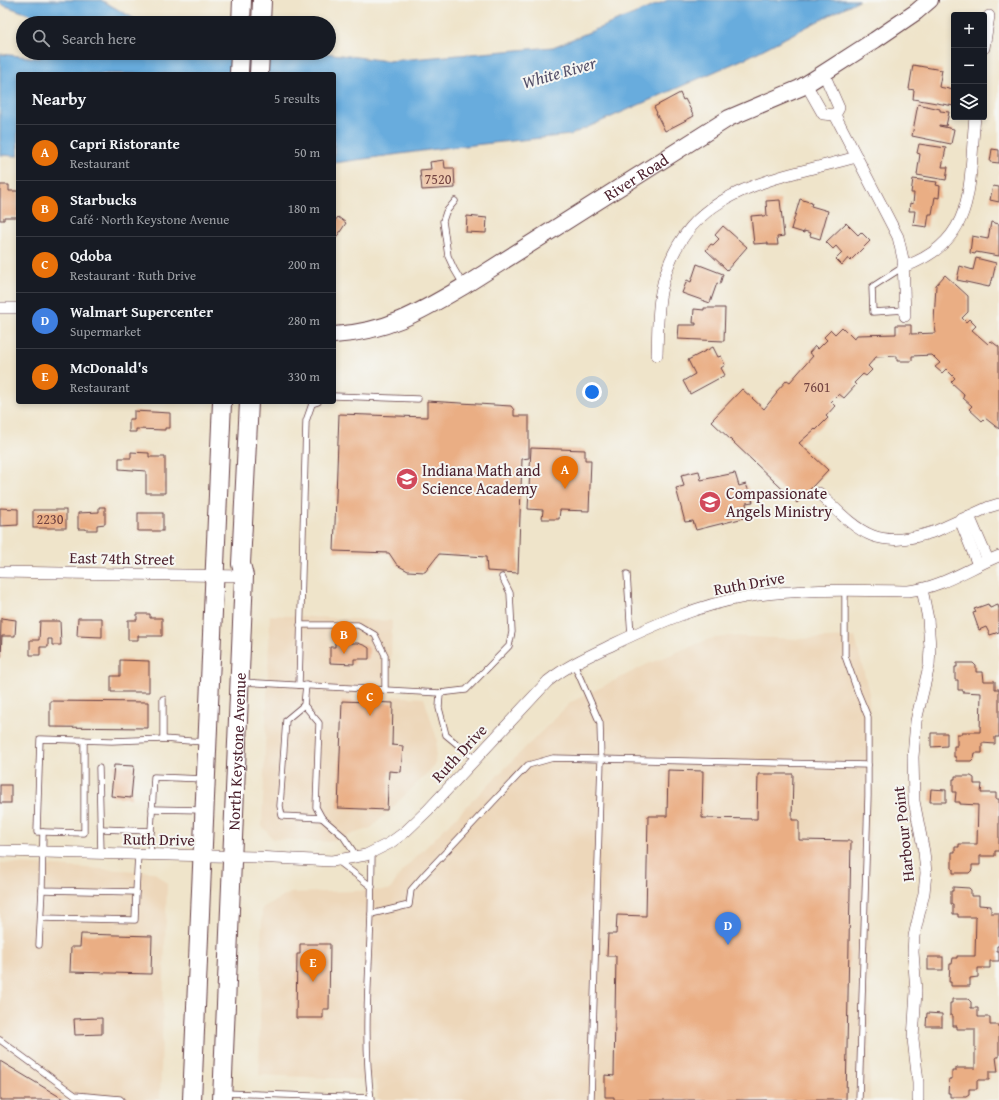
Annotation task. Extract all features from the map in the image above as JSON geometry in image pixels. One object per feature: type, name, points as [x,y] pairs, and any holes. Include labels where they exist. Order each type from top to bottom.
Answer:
[{"type":"main road","points":[[241,16],[242,0]]},
{"type":"main road","points":[[261,16],[262,0]]},
{"type":"main road","points":[[239,72],[240,60]]},
{"type":"main road","points":[[259,72],[260,60]]},
{"type":"main road","name":"North Keystone Avenue","points":[[192,1100],[222,404]]},
{"type":"main road","name":"North Keystone Avenue","points":[[222,1096],[244,576],[241,564],[248,404]]},
{"type":"street","name":"River Road","points":[[336,335],[365,331],[405,319],[464,286],[729,118],[806,84],[824,74],[904,20],[930,0]]},
{"type":"street","points":[[987,32],[990,16]]},
{"type":"street","points":[[824,74],[838,108],[835,115]]},
{"type":"street","points":[[806,84],[823,114],[835,115]]},
{"type":"street","points":[[835,115],[896,230],[902,252],[905,313]]},
{"type":"street","points":[[903,267],[920,261],[935,251],[946,240],[960,221],[968,201],[970,189],[974,120]]},
{"type":"street","points":[[657,355],[658,312],[665,275],[675,250],[688,230],[697,220],[713,206],[744,189],[773,178],[857,157]]},
{"type":"street","points":[[0,308],[16,308]]},
{"type":"street","points":[[820,493],[851,524],[869,536],[899,540],[936,531],[999,504]]},
{"type":"street","points":[[964,518],[983,562]]},
{"type":"street","name":"Ruth Drive","points":[[0,851],[150,854],[338,861],[372,853],[390,843],[405,832],[548,681],[561,671],[574,664],[632,636],[684,614],[743,597],[780,592],[845,590],[908,591],[922,589],[935,586],[983,562],[999,556]]},
{"type":"street","name":"East 74th Street","points":[[0,572],[244,576]]},
{"type":"street","name":"Harbour Point","points":[[918,1100],[918,1082],[913,1039],[916,991],[913,952],[914,936],[925,887],[926,873],[924,852],[915,807],[913,757],[917,717],[929,666],[930,648],[928,619],[922,589]]},
{"type":"lane","points":[[455,201],[446,212],[443,221],[448,256],[464,286]]},
{"type":"lane","points":[[903,267],[872,287],[873,312],[905,313]]},
{"type":"lane","points":[[336,396],[418,399]]},
{"type":"lane","points":[[299,685],[306,421],[312,404]]},
{"type":"lane","points":[[627,574],[632,636]]},
{"type":"lane","points":[[240,682],[440,693],[466,690],[508,646],[512,632],[510,593],[502,577]]},
{"type":"lane","points":[[845,590],[844,656],[868,717],[859,1100]]},
{"type":"lane","points":[[300,625],[358,625],[376,635],[385,655],[385,690]]},
{"type":"lane","points":[[574,664],[600,723],[601,760],[591,1100]]},
{"type":"lane","points":[[306,685],[304,705],[286,720],[280,806],[282,816],[322,818]]},
{"type":"lane","points":[[440,693],[439,708],[446,735],[475,759]]},
{"type":"lane","points":[[163,699],[163,739]]},
{"type":"lane","points":[[304,705],[319,723],[316,807],[322,818],[343,836],[357,857]]},
{"type":"lane","points":[[84,740],[84,833],[37,832],[40,739],[84,740],[112,741],[163,739],[207,742]]},
{"type":"lane","points":[[372,914],[410,905],[411,890],[528,765],[554,758],[868,765]]},
{"type":"lane","points":[[99,768],[102,829],[101,854]]},
{"type":"lane","points":[[150,854],[154,777],[206,779]]},
{"type":"lane","points":[[152,809],[204,810]]},
{"type":"lane","points":[[102,829],[151,830]]},
{"type":"lane","points":[[39,945],[43,832]]},
{"type":"lane","points":[[222,1096],[371,1099],[368,1073],[367,1038],[372,914],[372,853]]},
{"type":"lane","points":[[40,918],[135,920],[138,854]]},
{"type":"lane","points":[[338,861],[372,887]]},
{"type":"lane","points":[[42,890],[136,892]]},
{"type":"lane","points":[[0,1040],[75,1095],[121,1100]]},
{"type":"shaded area","points":[[270,615],[392,621],[390,696],[424,698],[437,739],[435,766],[371,828],[328,842],[273,839],[262,826]]},
{"type":"shaded area","points":[[729,636],[797,639],[855,637],[869,693],[870,1100],[378,1100],[375,1080],[259,1075],[262,908],[290,893],[390,890],[402,871],[571,702],[650,663],[709,639]]},
{"type":"shaded area","points":[[0,863],[154,872],[167,884],[160,1100],[0,1100]]},
{"type":"water","points":[[0,0],[101,0],[130,16],[34,16],[0,4]]},
{"type":"water","name":"White River","points":[[668,0],[859,0],[748,57],[570,135],[444,148],[336,163],[336,72],[16,72],[16,156],[0,155],[0,54],[16,56],[16,60],[336,60],[336,54],[388,61],[553,47]]},
{"type":"building","points":[[913,65],[942,70],[939,87],[951,89],[951,105],[913,99],[914,90],[909,89]]},
{"type":"building","points":[[680,93],[694,116],[665,131],[654,107]]},
{"type":"building","points":[[918,104],[940,109],[940,111],[949,112],[946,126],[939,126],[954,129],[951,144],[912,136]]},
{"type":"building","points":[[919,144],[946,148],[942,167],[948,167],[946,180],[917,175],[920,154],[917,153]]},
{"type":"building","points":[[992,149],[999,150],[999,163],[990,162]]},
{"type":"building","points":[[444,160],[445,168],[454,168],[455,188],[422,190],[420,170],[431,169],[430,162]]},
{"type":"building","points":[[913,179],[937,182],[936,185],[940,186],[939,198],[935,197],[932,214],[929,214],[927,227],[913,225],[915,211],[909,211],[910,203],[913,204],[914,193],[911,193]]},
{"type":"building","points":[[0,185],[9,185],[9,191],[16,191],[16,217],[4,217],[4,220],[0,220]]},
{"type":"building","points":[[993,186],[999,187],[999,202],[990,200]]},
{"type":"building","points":[[800,199],[812,203],[811,206],[828,211],[820,239],[810,236],[811,233],[804,231],[804,233],[791,229]]},
{"type":"building","points":[[780,200],[784,236],[777,237],[778,245],[768,245],[768,243],[754,244],[751,216],[767,216],[766,201]]},
{"type":"building","points":[[467,216],[487,218],[486,233],[466,232]]},
{"type":"building","points":[[338,217],[346,223],[336,238],[336,220]]},
{"type":"building","points":[[991,222],[999,224],[999,256],[976,252],[975,254],[970,253],[972,236],[988,239]]},
{"type":"building","points":[[846,223],[858,235],[861,232],[870,241],[850,261],[848,258],[842,265],[836,259],[842,253],[836,246],[833,249],[826,242]]},
{"type":"building","points":[[723,226],[747,247],[727,270],[706,250],[711,244],[713,245],[719,239],[715,235]]},
{"type":"building","points":[[976,258],[996,263],[989,287],[957,280],[960,266],[973,270]]},
{"type":"building","points":[[697,264],[723,274],[720,284],[717,283],[710,303],[682,293],[687,280],[691,282]]},
{"type":"building","points":[[945,275],[968,296],[968,312],[962,318],[966,322],[969,319],[976,326],[972,330],[988,344],[991,341],[999,347],[999,429],[985,418],[982,421],[969,409],[972,406],[963,398],[964,394],[951,382],[955,378],[946,369],[942,373],[935,367],[940,363],[932,355],[912,356],[912,361],[897,361],[897,356],[876,357],[868,366],[872,370],[866,376],[863,374],[854,383],[856,385],[844,398],[839,394],[831,402],[835,406],[826,416],[828,418],[816,430],[815,429],[799,443],[828,470],[797,503],[711,421],[742,389],[764,409],[787,380],[790,382],[813,356],[809,353],[815,346],[818,349],[827,340],[824,337],[831,330],[835,334],[842,327],[854,339],[857,335],[896,334],[896,325],[911,325],[911,334],[936,333],[934,321],[936,285]]},
{"type":"building","points":[[704,308],[725,308],[724,341],[678,339],[679,325],[696,325],[696,323],[693,323],[694,309],[704,310]]},
{"type":"building","points":[[713,347],[718,357],[721,356],[725,365],[721,368],[725,375],[690,394],[683,381],[695,374],[688,360]]},
{"type":"building","points":[[427,401],[511,406],[514,410],[514,416],[529,416],[529,458],[522,459],[518,573],[487,571],[486,557],[439,554],[425,572],[408,571],[397,565],[389,553],[334,551],[339,414],[427,417]]},
{"type":"building","points":[[134,411],[170,413],[170,428],[165,428],[165,430],[136,429],[136,432],[129,432],[129,419],[134,419]]},
{"type":"building","points":[[531,448],[585,450],[585,460],[591,460],[589,511],[560,510],[559,519],[542,519],[543,510],[528,509]]},
{"type":"building","points":[[131,452],[149,453],[149,457],[165,457],[165,493],[146,493],[146,471],[119,469],[119,458],[131,458]]},
{"type":"building","points":[[699,471],[701,480],[735,473],[739,486],[746,484],[753,502],[746,503],[748,517],[696,530],[693,521],[685,522],[676,488],[684,486],[681,475]]},
{"type":"building","points":[[99,507],[105,507],[105,524],[97,525],[97,530],[78,529],[78,513],[99,512]]},
{"type":"building","points":[[0,508],[18,509],[18,525],[0,526]]},
{"type":"building","points":[[33,510],[66,510],[66,528],[33,528]]},
{"type":"building","points":[[138,513],[163,513],[163,531],[138,531]]},
{"type":"building","points":[[988,604],[990,608],[998,605],[999,609],[999,632],[990,635],[986,627],[979,630],[973,613],[976,612],[974,609]]},
{"type":"building","points":[[137,614],[150,614],[150,618],[162,618],[162,636],[138,636],[138,640],[128,640],[128,620],[137,620]]},
{"type":"building","points":[[1,618],[16,620],[15,636],[2,636],[0,658]]},
{"type":"building","points":[[78,618],[102,618],[102,637],[77,636]]},
{"type":"building","points":[[40,621],[60,621],[61,645],[52,645],[52,639],[48,639],[48,647],[40,647],[40,655],[30,655],[30,640],[39,640]]},
{"type":"building","points":[[335,641],[344,641],[344,643],[358,643],[366,646],[369,648],[369,659],[354,659],[354,664],[330,663],[330,647],[335,647]]},
{"type":"building","points":[[120,660],[149,661],[149,692],[111,692],[111,676],[120,676]]},
{"type":"building","points":[[957,663],[973,663],[976,666],[976,672],[983,672],[984,681],[995,681],[995,689],[999,689],[999,737],[995,737],[995,744],[982,743],[982,753],[975,753],[974,758],[971,761],[956,761],[956,757],[954,757],[954,746],[957,746],[957,734],[962,734],[962,732],[980,732],[981,693],[963,692],[963,690],[958,690],[958,680],[955,680],[955,667],[957,667]]},
{"type":"building","points":[[50,701],[148,702],[148,728],[50,727]]},
{"type":"building","points":[[342,701],[393,703],[392,745],[403,746],[401,772],[389,771],[387,810],[338,808]]},
{"type":"building","points":[[931,733],[947,733],[947,746],[931,747]]},
{"type":"building","points":[[114,765],[134,766],[131,798],[111,796]]},
{"type":"building","points":[[668,770],[703,771],[702,818],[757,819],[758,774],[793,774],[792,820],[799,820],[799,840],[851,841],[846,1100],[614,1100],[614,1097],[605,1097],[605,1075],[614,1076],[616,956],[607,956],[608,934],[616,934],[617,915],[646,916],[648,816],[667,816]]},
{"type":"building","points":[[955,776],[971,776],[974,778],[974,784],[982,784],[981,793],[996,793],[996,799],[999,799],[999,851],[995,851],[995,856],[980,856],[980,865],[972,865],[972,870],[969,873],[953,873],[952,852],[955,852],[955,847],[959,847],[959,844],[977,844],[978,805],[960,804],[960,802],[955,802],[956,792],[953,792],[953,779],[955,779]]},
{"type":"building","points":[[0,785],[11,785],[11,803],[0,803]]},
{"type":"building","points":[[931,789],[946,790],[946,802],[930,802]]},
{"type":"building","points":[[953,887],[969,888],[971,890],[971,896],[979,896],[979,905],[991,906],[991,913],[999,913],[999,946],[997,946],[997,951],[999,951],[999,961],[990,961],[990,968],[978,968],[978,977],[970,978],[970,986],[951,986],[951,982],[949,982],[950,964],[952,964],[953,958],[957,958],[957,956],[975,956],[976,917],[958,917],[958,914],[953,914],[951,891],[953,891]]},
{"type":"building","points":[[81,934],[152,936],[151,974],[70,972],[71,947],[80,947]]},
{"type":"building","points":[[300,944],[330,944],[329,1009],[323,1009],[323,1018],[296,1018],[297,954],[300,954]]},
{"type":"building","points":[[928,957],[943,957],[943,970],[928,970]]},
{"type":"building","points":[[952,999],[968,999],[971,1002],[971,1008],[978,1008],[978,1017],[990,1017],[990,1025],[999,1025],[999,1057],[996,1057],[998,1072],[989,1072],[989,1080],[977,1080],[977,1089],[969,1089],[969,1095],[966,1097],[950,1097],[950,1093],[948,1093],[949,1079],[952,1079],[952,1071],[956,1071],[956,1068],[975,1068],[975,1029],[957,1029],[957,1026],[953,1026],[953,1016],[950,1015],[950,1003],[952,1003]]},
{"type":"building","points":[[927,1013],[942,1014],[942,1026],[926,1026]]},
{"type":"building","points":[[102,1018],[102,1034],[75,1035],[74,1019]]},
{"type":"building","points":[[0,1061],[65,1100],[0,1100]]},
{"type":"place","name":"Indiana Math and Science Academy","points":[[407,479]]},
{"type":"place","name":"Capri Ristorante","points":[[565,489]]},
{"type":"place","name":"Compassionate Angels Ministry","points":[[710,502]]},
{"type":"place","name":"Starbucks","points":[[344,654]]},
{"type":"place","name":"Qdoba","points":[[370,716]]},
{"type":"place","name":"Walmart Supercenter","points":[[728,945]]},
{"type":"place","name":"McDonald's","points":[[313,982]]}]
